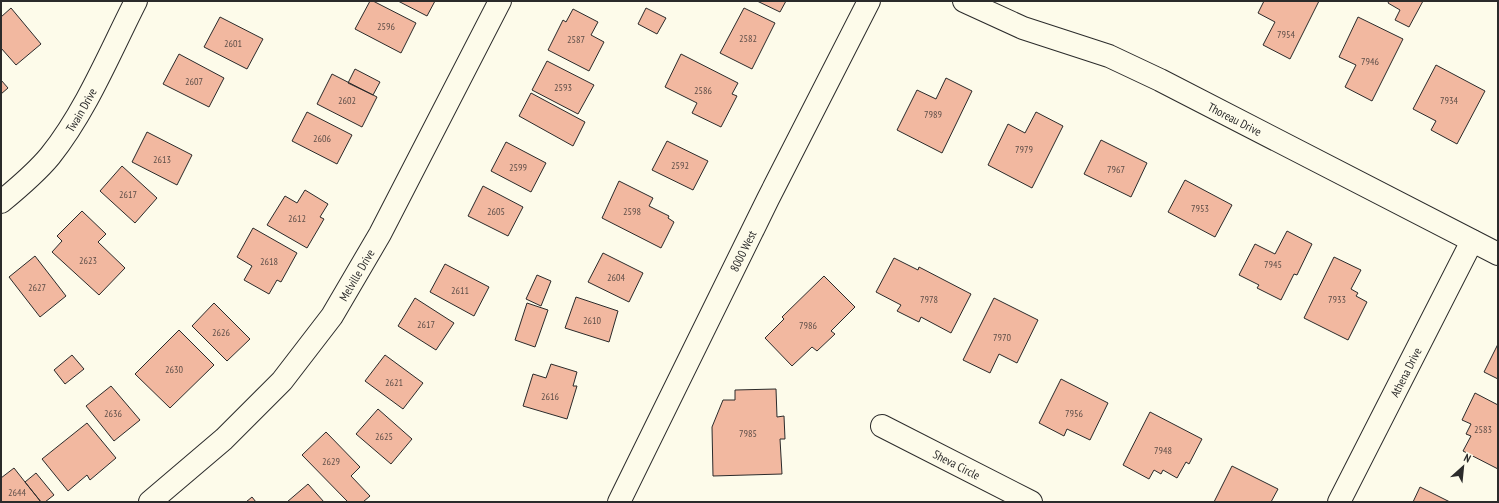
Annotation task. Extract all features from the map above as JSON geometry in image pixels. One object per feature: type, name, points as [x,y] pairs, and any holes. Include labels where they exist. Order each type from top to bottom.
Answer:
[{"type":"street","name":"Twain Drive","points":[[1,202],[18,188],[39,167],[58,144],[82,107],[136,1]]},
{"type":"street","name":"Melville Drive","points":[[150,502],[224,439],[282,381],[332,316],[380,234],[500,1]]},
{"type":"street","name":"8000 West","points":[[618,502],[869,1]]},
{"type":"street","name":"Thoreau Drive","points":[[964,1],[1023,28],[1109,56],[1160,80],[1498,254]]},
{"type":"street","name":"Athena Drive","points":[[1339,502],[1472,241]]},
{"type":"street","name":"Sheva Circle","points":[[882,426],[1031,502]]},
{"type":"building","points":[[370,1],[373,1],[416,23],[401,53],[355,29]]},
{"type":"building","points":[[398,1],[435,1],[427,16]]},
{"type":"building","points":[[757,1],[786,1],[780,12]]},
{"type":"building","points":[[1264,1],[1319,1],[1290,59],[1263,45],[1275,22],[1258,13]]},
{"type":"building","points":[[1389,1],[1423,1],[1409,27],[1395,20],[1400,10],[1388,3]]},
{"type":"building","points":[[11,8],[41,44],[16,65],[1,48],[1,17]]},
{"type":"building","points":[[646,8],[666,18],[657,34],[638,24]]},
{"type":"building","points":[[744,8],[775,23],[752,69],[720,53]]},
{"type":"building","points":[[573,9],[598,22],[591,35],[604,42],[589,71],[548,50],[563,20],[566,22]]},
{"type":"building","points":[[220,17],[263,39],[247,69],[204,47]]},
{"type":"building","points":[[1358,17],[1403,39],[1372,101],[1345,87],[1356,65],[1339,57]]},
{"type":"building","points":[[179,54],[224,78],[209,107],[163,84]]},
{"type":"building","points":[[681,54],[738,83],[732,94],[737,96],[721,127],[692,113],[697,103],[665,87]]},
{"type":"building","points":[[547,61],[594,85],[578,114],[532,90]]},
{"type":"building","points":[[1436,65],[1485,91],[1457,144],[1431,130],[1436,121],[1413,109]]},
{"type":"building","points":[[355,69],[380,82],[373,95],[348,83]]},
{"type":"building","points":[[332,74],[377,97],[362,127],[317,104]]},
{"type":"building","points":[[946,78],[972,91],[942,153],[897,130],[917,90],[936,99]]},
{"type":"building","points":[[1,80],[8,88],[1,94]]},
{"type":"building","points":[[531,93],[585,122],[573,146],[519,116]]},
{"type":"building","points":[[307,112],[352,135],[337,164],[292,141]]},
{"type":"building","points":[[1036,112],[1063,126],[1032,188],[988,165],[1008,124],[1025,133]]},
{"type":"building","points":[[147,132],[192,155],[177,185],[132,162]]},
{"type":"building","points":[[1101,140],[1147,163],[1131,197],[1084,174]]},
{"type":"building","points":[[667,141],[708,161],[693,190],[652,170]]},
{"type":"building","points":[[506,142],[546,163],[531,192],[491,171]]},
{"type":"building","points":[[122,166],[157,198],[135,223],[100,191]]},
{"type":"building","points":[[1185,180],[1232,205],[1215,237],[1168,212]]},
{"type":"building","points":[[619,181],[653,198],[649,206],[669,216],[668,218],[674,222],[661,248],[602,218]]},
{"type":"building","points":[[483,186],[523,207],[508,236],[468,216]]},
{"type":"building","points":[[305,190],[328,204],[320,217],[324,219],[307,248],[267,225],[285,196],[297,203]]},
{"type":"building","points":[[82,211],[106,234],[98,242],[125,268],[99,295],[52,252],[62,241],[57,236]]},
{"type":"building","points":[[253,228],[297,253],[281,282],[277,280],[269,294],[244,280],[252,266],[237,257]]},
{"type":"building","points":[[1287,231],[1312,244],[1297,275],[1294,274],[1281,300],[1257,288],[1259,285],[1239,275],[1255,244],[1275,254]]},
{"type":"building","points":[[603,253],[643,273],[629,302],[588,282]]},
{"type":"building","points":[[35,256],[66,296],[40,317],[9,277]]},
{"type":"building","points":[[1334,257],[1361,270],[1351,289],[1358,293],[1356,296],[1367,302],[1348,340],[1304,318]]},
{"type":"building","points":[[894,258],[918,270],[919,267],[971,294],[951,333],[921,317],[919,322],[897,311],[901,305],[876,292]]},
{"type":"building","points":[[445,264],[489,287],[474,316],[430,292]]},
{"type":"building","points":[[537,275],[551,281],[541,306],[526,299]]},
{"type":"building","points":[[824,276],[855,307],[831,331],[835,334],[817,351],[812,347],[792,366],[765,338],[784,319],[782,317]]},
{"type":"building","points":[[576,297],[618,311],[609,342],[565,328]]},
{"type":"building","points":[[415,298],[454,323],[436,350],[398,326]]},
{"type":"building","points":[[994,298],[1038,320],[1017,363],[999,354],[990,373],[963,360]]},
{"type":"building","points":[[214,303],[250,339],[227,361],[192,326]]},
{"type":"building","points":[[527,303],[548,310],[535,347],[515,340]]},
{"type":"building","points":[[179,330],[214,365],[170,408],[135,374]]},
{"type":"building","points":[[1498,344],[1498,379],[1484,372]]},
{"type":"building","points":[[72,355],[84,369],[65,384],[54,370]]},
{"type":"building","points":[[385,355],[423,383],[403,409],[365,381]]},
{"type":"building","points":[[551,364],[577,372],[573,386],[577,386],[567,419],[523,406],[533,374],[546,378]]},
{"type":"building","points":[[1061,379],[1108,403],[1090,440],[1067,429],[1064,436],[1039,423]]},
{"type":"building","points":[[111,386],[140,420],[114,441],[86,406]]},
{"type":"building","points":[[776,389],[777,417],[784,416],[785,439],[780,439],[782,474],[713,476],[712,427],[723,400],[735,400],[735,390]]},
{"type":"building","points":[[1475,393],[1498,405],[1498,469],[1463,451],[1471,436],[1466,434],[1471,424],[1462,420]]},
{"type":"building","points":[[378,409],[412,439],[391,464],[356,434]]},
{"type":"building","points":[[1150,412],[1202,439],[1189,464],[1186,462],[1177,478],[1163,470],[1161,474],[1154,470],[1149,479],[1123,465]]},
{"type":"building","points":[[87,423],[116,458],[90,480],[87,475],[68,491],[42,459]]},
{"type":"building","points":[[326,432],[360,467],[351,476],[370,496],[363,502],[348,502],[302,455]]},
{"type":"building","points":[[1232,466],[1278,489],[1271,502],[1214,502]]},
{"type":"building","points":[[14,468],[41,502],[1,502],[1,478]]},
{"type":"building","points":[[36,473],[54,495],[45,502],[41,502],[25,482]]},
{"type":"building","points":[[308,484],[324,502],[287,502]]},
{"type":"building","points":[[1420,487],[1450,502],[1413,502]]},
{"type":"building","points":[[252,497],[256,502],[246,502]]}]
